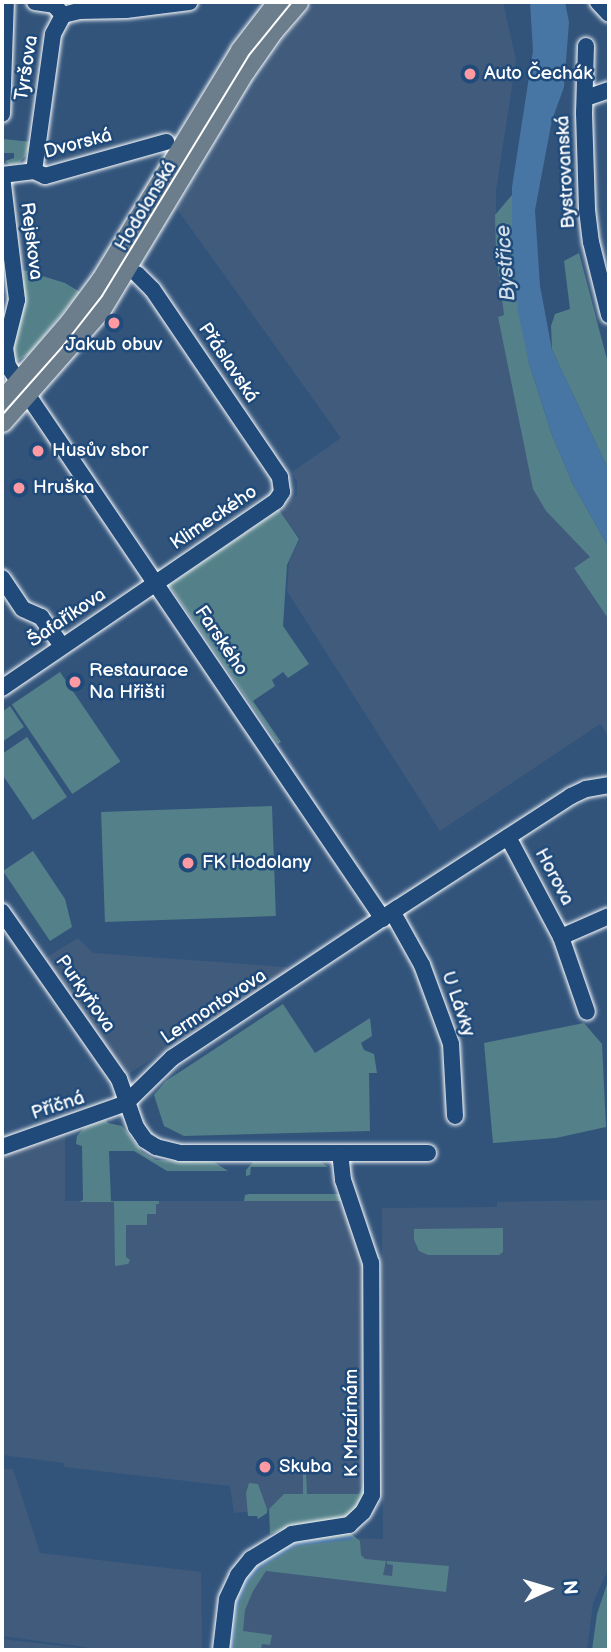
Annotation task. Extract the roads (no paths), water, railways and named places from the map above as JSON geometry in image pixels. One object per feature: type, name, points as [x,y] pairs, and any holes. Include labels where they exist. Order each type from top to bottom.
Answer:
[{"type":"main road","points":[[2,422],[22,389],[100,311],[245,71],[280,5]]},
{"type":"main road","points":[[2,400],[22,389]]},
{"type":"street","points":[[2,114],[6,2]]},
{"type":"street","points":[[35,2],[54,5],[63,15],[79,10],[116,6],[189,2]]},
{"type":"street","points":[[598,2],[609,14]]},
{"type":"street","name":"Tyršova","points":[[34,171],[53,34],[63,15]]},
{"type":"street","name":"Bystrovanská","points":[[586,46],[588,218],[607,295],[609,315]]},
{"type":"street","points":[[586,98],[609,90]]},
{"type":"street","name":"Dvorská","points":[[2,175],[34,171],[45,176],[166,142]]},
{"type":"street","name":"Rejskova","points":[[2,175],[17,300],[5,356],[22,389]]},
{"type":"street","name":"Přáslavská","points":[[137,275],[158,298],[281,479]]},
{"type":"street","name":"Farského","points":[[22,389],[388,916]]},
{"type":"street","name":"Klimeckého","points":[[156,583],[278,499],[282,492],[281,479]]},
{"type":"street","points":[[2,578],[23,609],[41,617],[62,646]]},
{"type":"street","name":"Šafaříkova","points":[[2,688],[156,583]]},
{"type":"street","name":"Lermontovova","points":[[126,1103],[172,1058],[508,836],[571,796],[586,789],[609,785]]},
{"type":"street","name":"Horova","points":[[508,836],[561,937],[587,1012]]},
{"type":"street","name":"Purkyňova","points":[[2,912],[119,1079],[126,1103]]},
{"type":"street","name":"U Lávky","points":[[388,916],[422,965],[451,1044],[455,1116]]},
{"type":"street","name":"Horova","points":[[561,937],[609,916]]},
{"type":"street","points":[[126,1103],[145,1140],[166,1151],[428,1153]]},
{"type":"street","name":"Příčná","points":[[2,1147],[126,1103]]},
{"type":"street","name":"K Mrazírnám","points":[[221,1650],[227,1599],[238,1575],[251,1559],[292,1534],[349,1525],[363,1512],[372,1495],[371,1262],[343,1180],[340,1153]]},
{"type":"waterway","points":[[232,1650],[234,1617],[239,1599],[248,1580],[262,1565],[297,1544],[351,1538]]},
{"type":"tram line","points":[[2,415],[63,346],[102,296],[249,55],[292,2]]},
{"type":"place","name":"Auto Čechák","points":[[470,74]]},
{"type":"place","name":"Jakub obuv","points":[[114,323]]},
{"type":"place","name":"Husův sbor","points":[[38,451]]},
{"type":"place","name":"Hruška","points":[[19,488]]},
{"type":"place","name":"Restaurace Na Hřišti","points":[[75,682]]},
{"type":"place","name":"FK Hodolany","points":[[188,863]]},
{"type":"place","name":"Skuba","points":[[265,1467]]},
{"type":"water label","name":"Bystřice","points":[[506,263]]}]
